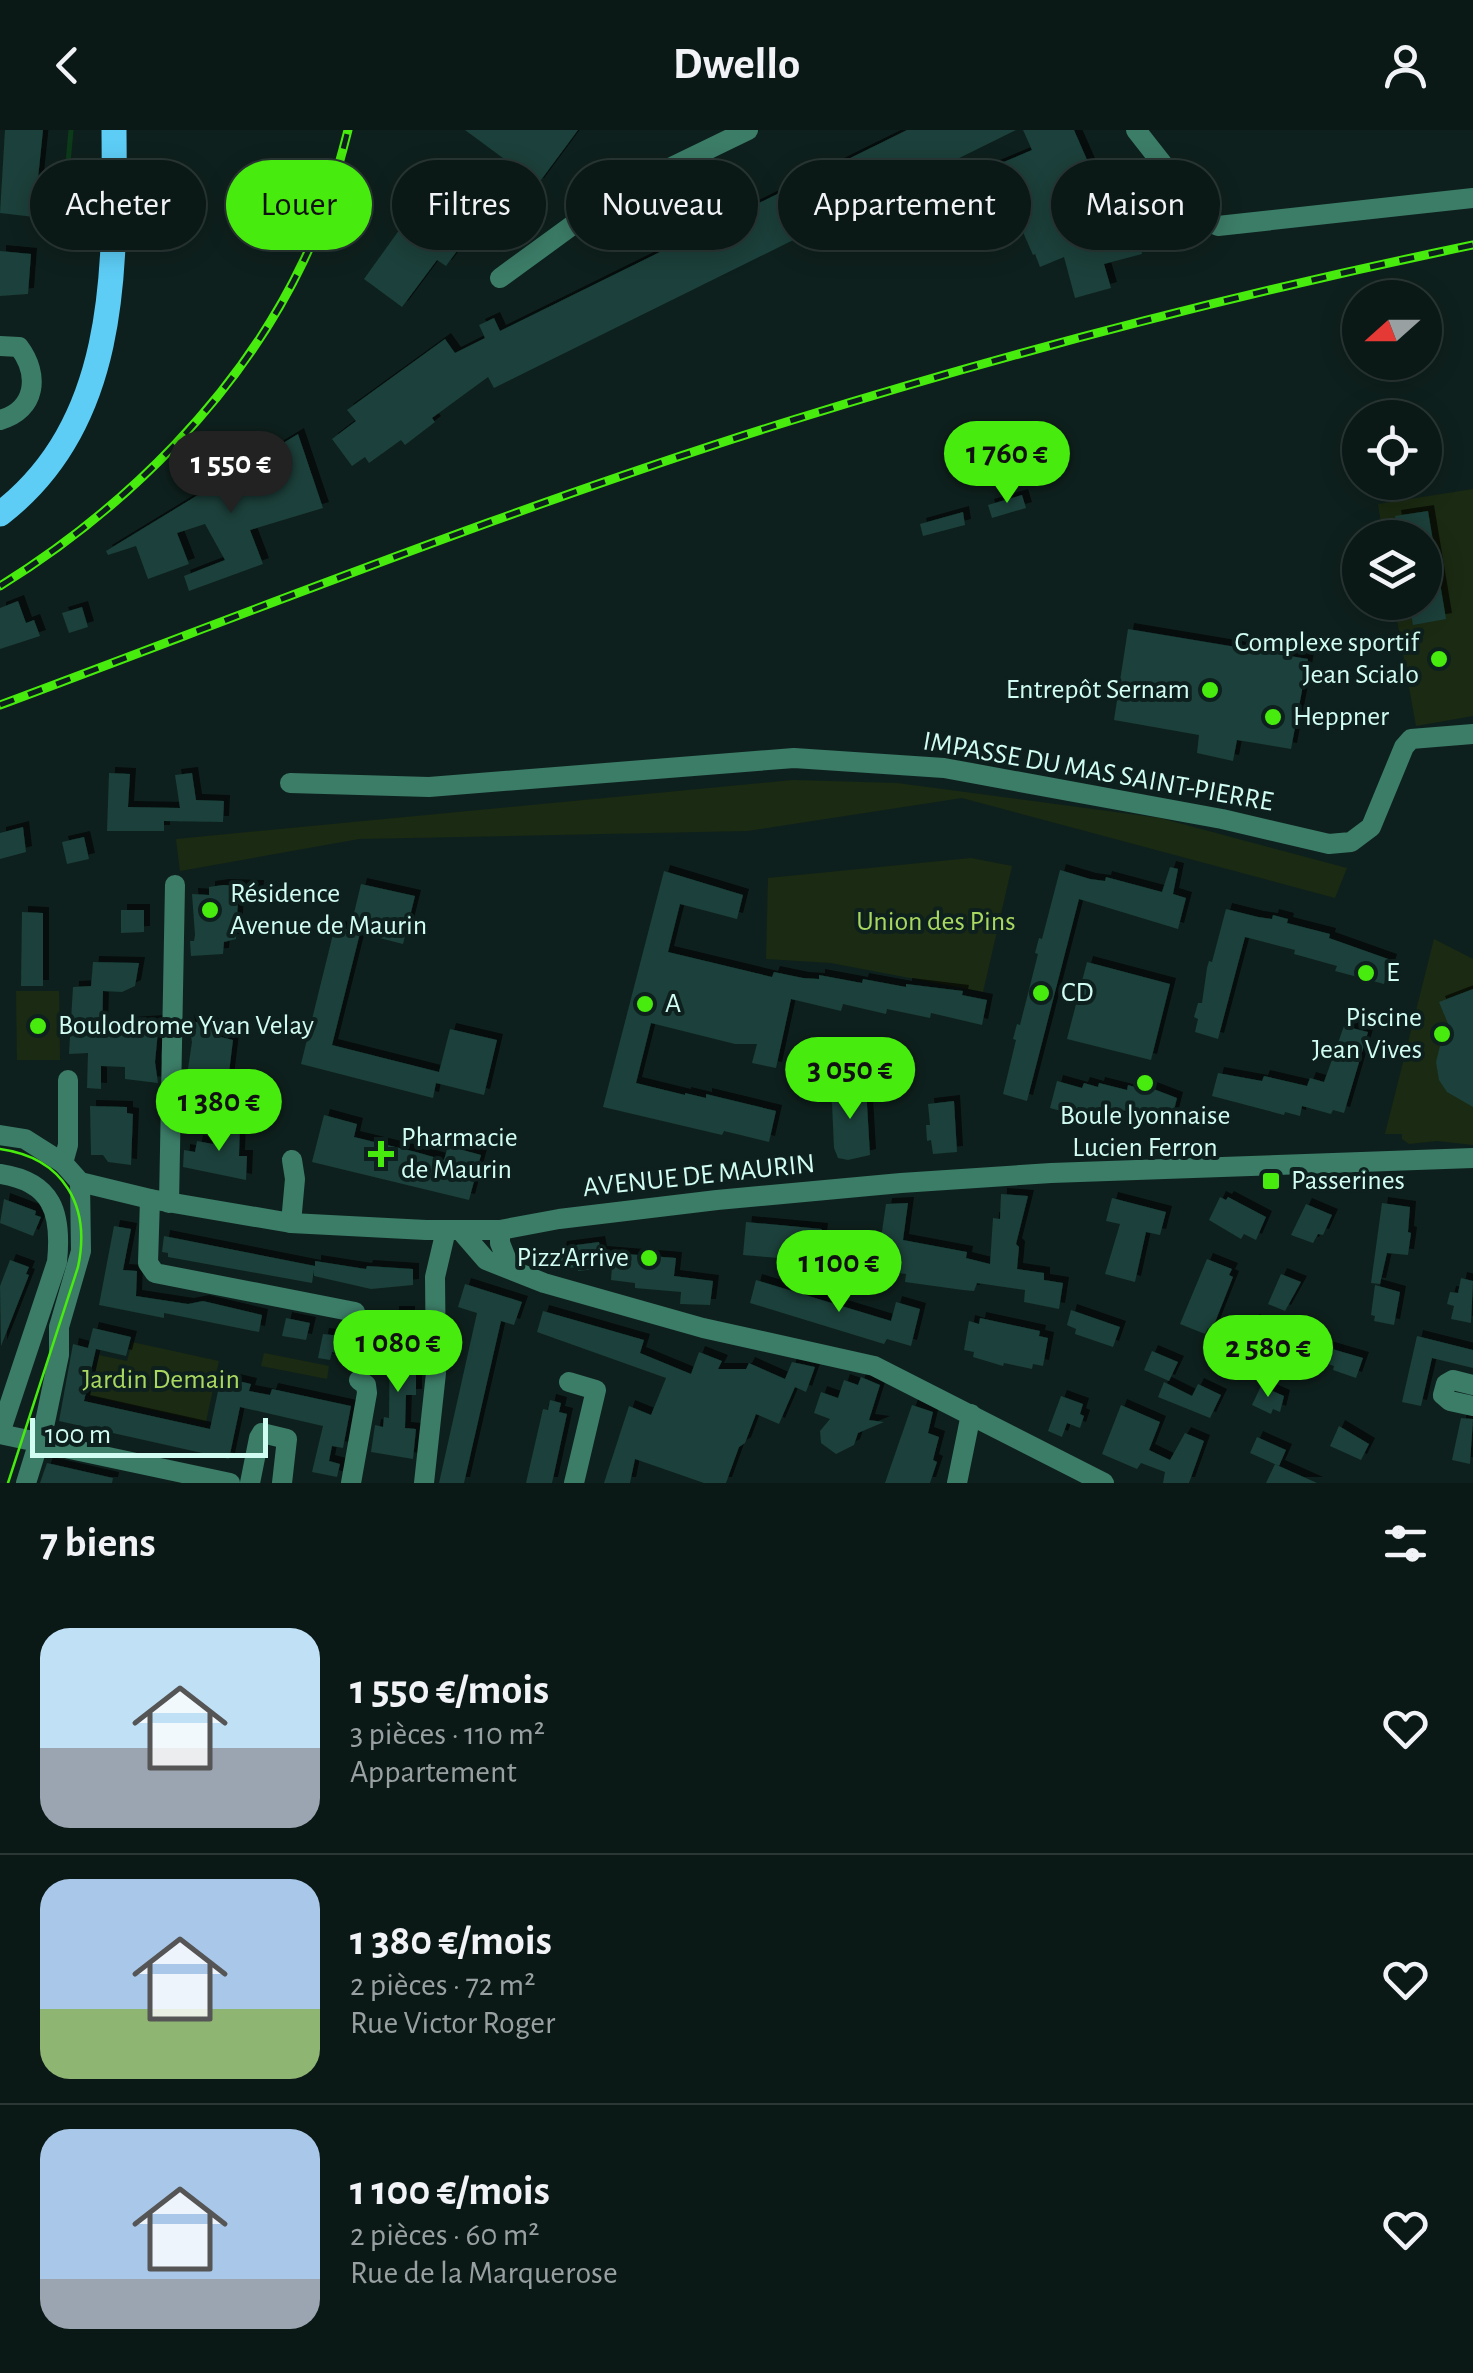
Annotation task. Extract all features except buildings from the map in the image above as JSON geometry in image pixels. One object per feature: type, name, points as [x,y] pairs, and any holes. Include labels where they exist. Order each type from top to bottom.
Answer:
[{"type":"main road","points":[[0,514],[25,495],[54,460],[95,375],[114,262],[114,130]]},
{"type":"street","points":[[500,278],[586,216],[748,130]]},
{"type":"street","points":[[1136,130],[1205,218],[1218,226],[1473,198]]},
{"type":"street","points":[[0,346],[19,348],[32,377],[27,405],[15,416],[0,420]]},
{"type":"street","name":"IMPASSE DU MAS SAINT-PIERRE","points":[[290,783],[429,786],[794,758],[944,768],[1340,845],[1360,837],[1370,827],[1411,739],[1473,734]]},
{"type":"street","points":[[175,885],[159,1201],[148,1263],[155,1273],[354,1312]]},
{"type":"street","points":[[46,1194],[68,1145],[68,1080]]},
{"type":"street","points":[[0,1135],[25,1140],[63,1163],[80,1182],[81,1251],[59,1327],[60,1355],[26,1483]]},
{"type":"street","name":"AVENUE DE MAURIN","points":[[80,1182],[159,1201],[290,1223],[500,1230],[717,1200],[900,1183],[1473,1158]]},
{"type":"street","points":[[290,1223],[295,1179],[292,1160]]},
{"type":"street","points":[[0,1174],[21,1176],[46,1194],[57,1223],[57,1262],[0,1434],[230,1483]]},
{"type":"street","points":[[424,1483],[436,1373],[435,1277],[453,1230],[486,1260],[544,1284],[703,1328],[874,1366],[1104,1483]]},
{"type":"street","points":[[500,1230],[500,1243],[510,1268]]},
{"type":"street","points":[[350,1483],[367,1393],[366,1385],[359,1380]]},
{"type":"street","points":[[1473,1385],[1453,1380],[1446,1384],[1443,1395],[1450,1401],[1473,1406]]},
{"type":"street","points":[[569,1382],[596,1390],[574,1483]]},
{"type":"street","points":[[957,1483],[971,1414]]},
{"type":"street","points":[[250,1483],[262,1434],[287,1439],[282,1483]]},
{"type":"green space","name":"Complexe sportif Jean Scialo","points":[[1473,489],[1473,716],[1416,726],[1397,620],[1442,620],[1442,520],[1380,520],[1378,504],[1442,500],[1442,494]]},
{"type":"green space","points":[[793,780],[897,783],[1160,818],[1347,868],[1335,898],[962,798],[747,831],[359,839],[180,871],[176,839]]},
{"type":"green space","name":"Union des Pins","points":[[971,858],[1012,866],[983,992],[831,963],[766,959],[768,878]]},
{"type":"green space","name":"Piscine Jean Vives","points":[[1434,939],[1473,959],[1473,1145],[1437,1141],[1409,1144],[1402,1134],[1385,1134]]},
{"type":"green space","name":"Boulodrome Yvan Velay","points":[[16,991],[59,991],[60,1060],[17,1060]]},
{"type":"green space","name":"Jardin Demain","points":[[132,1342],[219,1361],[206,1422],[90,1396],[99,1355],[127,1361]]},
{"type":"green space","points":[[264,1353],[329,1366],[327,1379],[261,1366]]},
{"type":"waterway","points":[[68,160],[71,130]]},
{"type":"tram line","points":[[0,1149],[41,1163],[68,1188],[76,1205],[81,1245],[78,1267],[8,1483]]},
{"type":"railway","points":[[0,586],[47,555],[135,484],[213,402],[278,310],[304,260],[318,229],[348,130]]},
{"type":"railway","points":[[0,705],[496,520],[796,419],[1133,324],[1473,245]]},
{"type":"place","name":"Complexe sportif Jean Scialo","points":[[1439,659]]},
{"type":"place","name":"Entrepôt Sernam","points":[[1210,690]]},
{"type":"place","name":"Heppner","points":[[1273,717]]},
{"type":"place","name":"Résidence Avenue de Maurin","points":[[210,910]]},
{"type":"place","name":"E","points":[[1366,973]]},
{"type":"place","name":"CD","points":[[1041,993]]},
{"type":"place","name":"A","points":[[645,1004]]},
{"type":"place","name":"Boulodrome Yvan Velay","points":[[38,1026]]},
{"type":"place","name":"Piscine Jean Vives","points":[[1442,1034]]},
{"type":"place","name":"Boule lyonnaise Lucien Ferron","points":[[1145,1083]]},
{"type":"place","name":"Pharmacie de Maurin","points":[[381,1154]]},
{"type":"place","name":"Passerines","points":[[1271,1181]]},
{"type":"place","name":"Pizz'Arrive","points":[[649,1258]]}]
